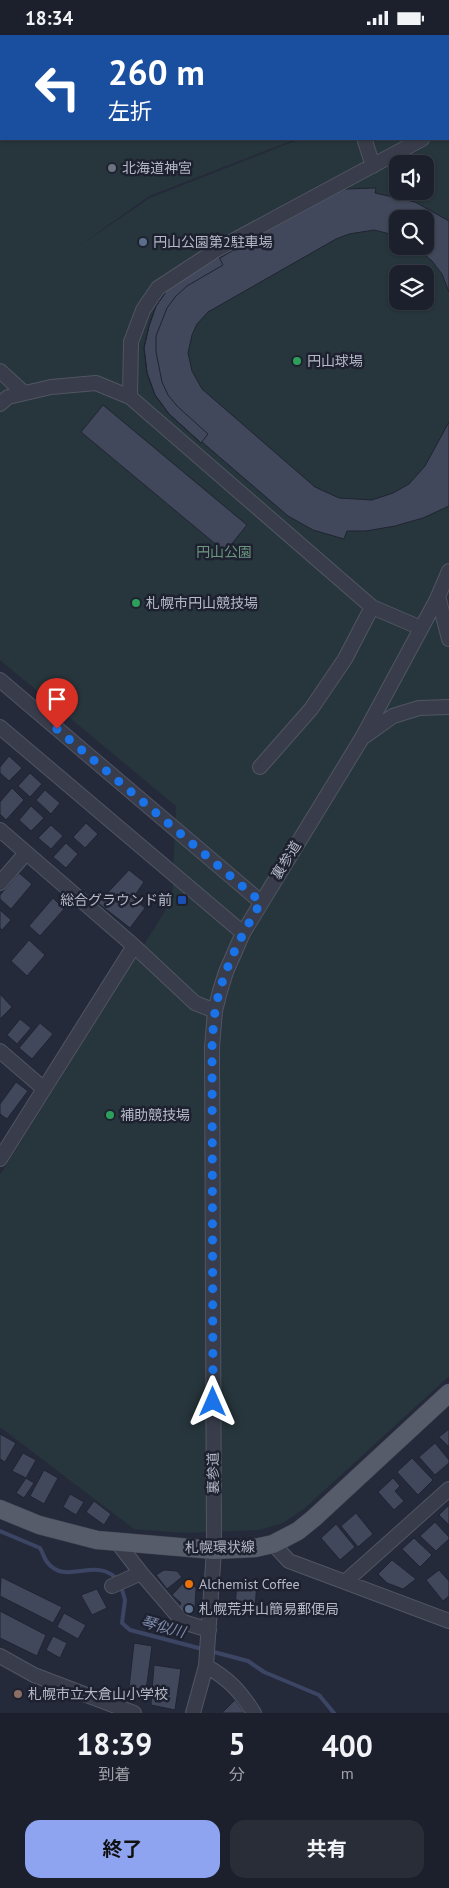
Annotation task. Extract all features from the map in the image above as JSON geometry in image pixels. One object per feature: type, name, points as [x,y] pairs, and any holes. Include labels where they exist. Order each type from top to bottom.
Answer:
[{"type":"main road","name":"札幌環状線","points":[[0,1509],[39,1525],[81,1536],[117,1542],[214,1550],[273,1545],[298,1531],[314,1518],[449,1393]]},
{"type":"street","points":[[130,397],[131,342],[143,311],[158,288],[216,251],[420,140]]},
{"type":"street","points":[[365,141],[373,166]]},
{"type":"street","points":[[0,371],[24,393]]},
{"type":"street","points":[[0,404],[8,397],[51,387],[96,383],[130,397],[372,607],[421,628]]},
{"type":"street","name":"裏参道","points":[[193,1713],[206,1666],[210,1630],[214,1550],[212,1047],[215,1011],[226,972],[243,933],[362,738],[421,628],[449,571]]},
{"type":"street","points":[[438,595],[449,639]]},
{"type":"street","points":[[260,767],[311,709],[345,659],[372,607]]},
{"type":"street","points":[[0,680],[261,902]]},
{"type":"street","points":[[362,738],[393,716],[419,708],[449,707]]},
{"type":"street","points":[[0,727],[243,933]]},
{"type":"street","points":[[0,830],[134,946],[195,1003],[215,1011]]},
{"type":"street","points":[[0,883],[26,853]]},
{"type":"street","points":[[0,1159],[134,946]]},
{"type":"street","points":[[0,1051],[44,1089]]},
{"type":"street","points":[[345,1582],[449,1489]]},
{"type":"street","points":[[117,1542],[137,1575],[183,1622],[210,1630]]},
{"type":"street","points":[[273,1545],[289,1561],[447,1618]]},
{"type":"street","points":[[112,1586],[137,1575]]},
{"type":"street","points":[[0,1656],[34,1675],[134,1713]]},
{"type":"street","points":[[206,1666],[225,1677],[245,1699],[254,1713]]},
{"type":"green space","name":"円山公園","points":[[0,140],[293,140],[149,196],[79,246],[150,198],[297,140],[449,140],[449,1376],[305,1508],[283,1523],[259,1530],[185,1533],[134,1529],[0,1427],[0,1175],[172,900],[176,806],[0,660]]},
{"type":"building","points":[[376,188],[375,193],[389,196],[389,200],[415,202],[429,210],[389,210],[389,234],[374,230],[349,234],[336,239],[208,312],[197,324],[192,335],[188,353],[192,371],[202,389],[315,487],[339,498],[372,500],[393,493],[409,484],[425,466],[449,422],[449,506],[423,518],[395,526],[366,531],[347,531],[344,539],[313,530],[288,516],[169,414],[155,395],[147,373],[144,348],[156,306],[168,289],[218,255],[220,258],[316,201],[344,189]]},
{"type":"building","points":[[434,213],[449,221],[449,292],[442,274],[425,255],[434,255]]},
{"type":"building","points":[[218,255],[223,265],[187,286],[176,296],[167,308],[156,336],[156,352],[162,382],[168,395],[177,406],[208,434],[201,443],[169,414],[155,395],[147,373],[144,348],[156,306],[168,289]]},
{"type":"building","points":[[103,405],[247,525],[225,552],[81,432]]},
{"type":"building","points":[[9,756],[22,768],[9,781],[0,773],[0,767]]},
{"type":"building","points":[[30,773],[42,784],[30,797],[18,786]]},
{"type":"building","points":[[12,788],[24,800],[6,820],[0,814],[0,802]]},
{"type":"building","points":[[45,790],[60,803],[51,814],[36,800]]},
{"type":"building","points":[[31,806],[44,818],[31,831],[19,820]]},
{"type":"building","points":[[86,823],[98,834],[85,848],[73,837]]},
{"type":"building","points":[[51,825],[63,836],[51,849],[38,838]]},
{"type":"building","points":[[66,843],[78,854],[66,868],[53,857]]},
{"type":"building","points":[[129,870],[144,882],[133,898],[145,908],[130,928],[98,903]]},
{"type":"building","points":[[19,873],[32,884],[11,909],[0,899],[0,895]]},
{"type":"building","points":[[53,898],[64,909],[40,936],[29,926]]},
{"type":"building","points":[[0,910],[11,920],[2,930],[0,928]]},
{"type":"building","points":[[29,940],[45,955],[27,976],[11,961]]},
{"type":"building","points":[[0,994],[12,1007],[0,1019]]},
{"type":"building","points":[[20,1019],[31,1028],[17,1044],[7,1035]]},
{"type":"building","points":[[40,1023],[53,1034],[32,1059],[19,1048]]},
{"type":"building","points":[[16,1082],[28,1091],[7,1119],[0,1114],[0,1104]]},
{"type":"building","points":[[449,1429],[449,1447],[439,1437]]},
{"type":"building","points":[[0,1434],[16,1443],[5,1462],[0,1459]]},
{"type":"building","points":[[435,1443],[449,1460],[449,1463],[435,1475],[419,1457]]},
{"type":"building","points":[[23,1453],[36,1460],[26,1478],[12,1471]]},
{"type":"building","points":[[412,1458],[433,1480],[418,1495],[397,1472]]},
{"type":"building","points":[[44,1470],[58,1478],[44,1504],[30,1496]]},
{"type":"building","points":[[26,1478],[34,1483],[24,1498],[16,1493]]},
{"type":"building","points":[[393,1478],[400,1486],[395,1491],[404,1501],[394,1510],[378,1492]]},
{"type":"building","points":[[70,1494],[84,1502],[76,1515],[63,1507]]},
{"type":"building","points":[[94,1501],[111,1514],[104,1525],[86,1512]]},
{"type":"building","points":[[449,1505],[449,1525],[439,1515]]},
{"type":"building","points":[[356,1513],[373,1534],[358,1547],[341,1526]]},
{"type":"building","points":[[435,1522],[449,1537],[436,1551],[420,1536]]},
{"type":"building","points":[[336,1524],[355,1547],[340,1560],[321,1538]]},
{"type":"building","points":[[414,1538],[432,1555],[420,1567],[402,1549]]},
{"type":"building","points":[[392,1560],[416,1579],[403,1589],[387,1583],[378,1574]]},
{"type":"building","points":[[164,1570],[177,1571],[182,1577],[167,1589],[156,1575]]},
{"type":"building","points":[[439,1570],[449,1581],[449,1596],[443,1601],[426,1580]]},
{"type":"building","points":[[1,1577],[62,1607],[53,1623],[0,1596]]},
{"type":"building","points":[[187,1579],[196,1588],[195,1608],[187,1618],[177,1610],[181,1603],[172,1595]]},
{"type":"building","points":[[237,1581],[257,1582],[255,1609],[235,1608]]},
{"type":"building","points":[[97,1589],[107,1608],[92,1615],[81,1595]]},
{"type":"building","points":[[0,1611],[46,1635],[37,1656],[0,1638]]},
{"type":"building","points":[[64,1613],[86,1625],[78,1639],[57,1627]]},
{"type":"building","points":[[53,1636],[67,1643],[60,1658],[46,1650]]},
{"type":"building","points":[[134,1643],[152,1646],[146,1691],[129,1688]]},
{"type":"building","points":[[154,1665],[181,1669],[175,1710],[151,1705]]},
{"type":"building","points":[[235,1700],[245,1713],[222,1713]]},
{"type":"waterway","name":"琴似川","points":[[0,1531],[40,1548],[47,1562],[55,1569],[63,1572],[100,1570],[109,1573],[118,1580]]},
{"type":"waterway","name":"琴似川","points":[[121,1586],[125,1600],[122,1623],[130,1630],[248,1661],[264,1672],[319,1695],[334,1713]]},
{"type":"place","name":"北海道神宮","points":[[112,168]]},
{"type":"place","name":"円山公園第2駐車場","points":[[143,242]]},
{"type":"place","name":"円山球場","points":[[297,361]]},
{"type":"place","name":"札幌市円山競技場","points":[[136,603]]},
{"type":"place","name":"総合グラウンド前","points":[[182,900]]},
{"type":"place","name":"補助競技場","points":[[110,1115]]},
{"type":"place","name":"Alchemist Coffee","points":[[189,1584]]},
{"type":"place","name":"札幌荒井山簡易郵便局","points":[[189,1609]]},
{"type":"place","name":"札幌市立大倉山小学校","points":[[18,1694]]},
{"type":"route","points":[[57,729],[261,902],[236,948],[226,972],[215,1011],[212,1047],[213,1402]]}]
